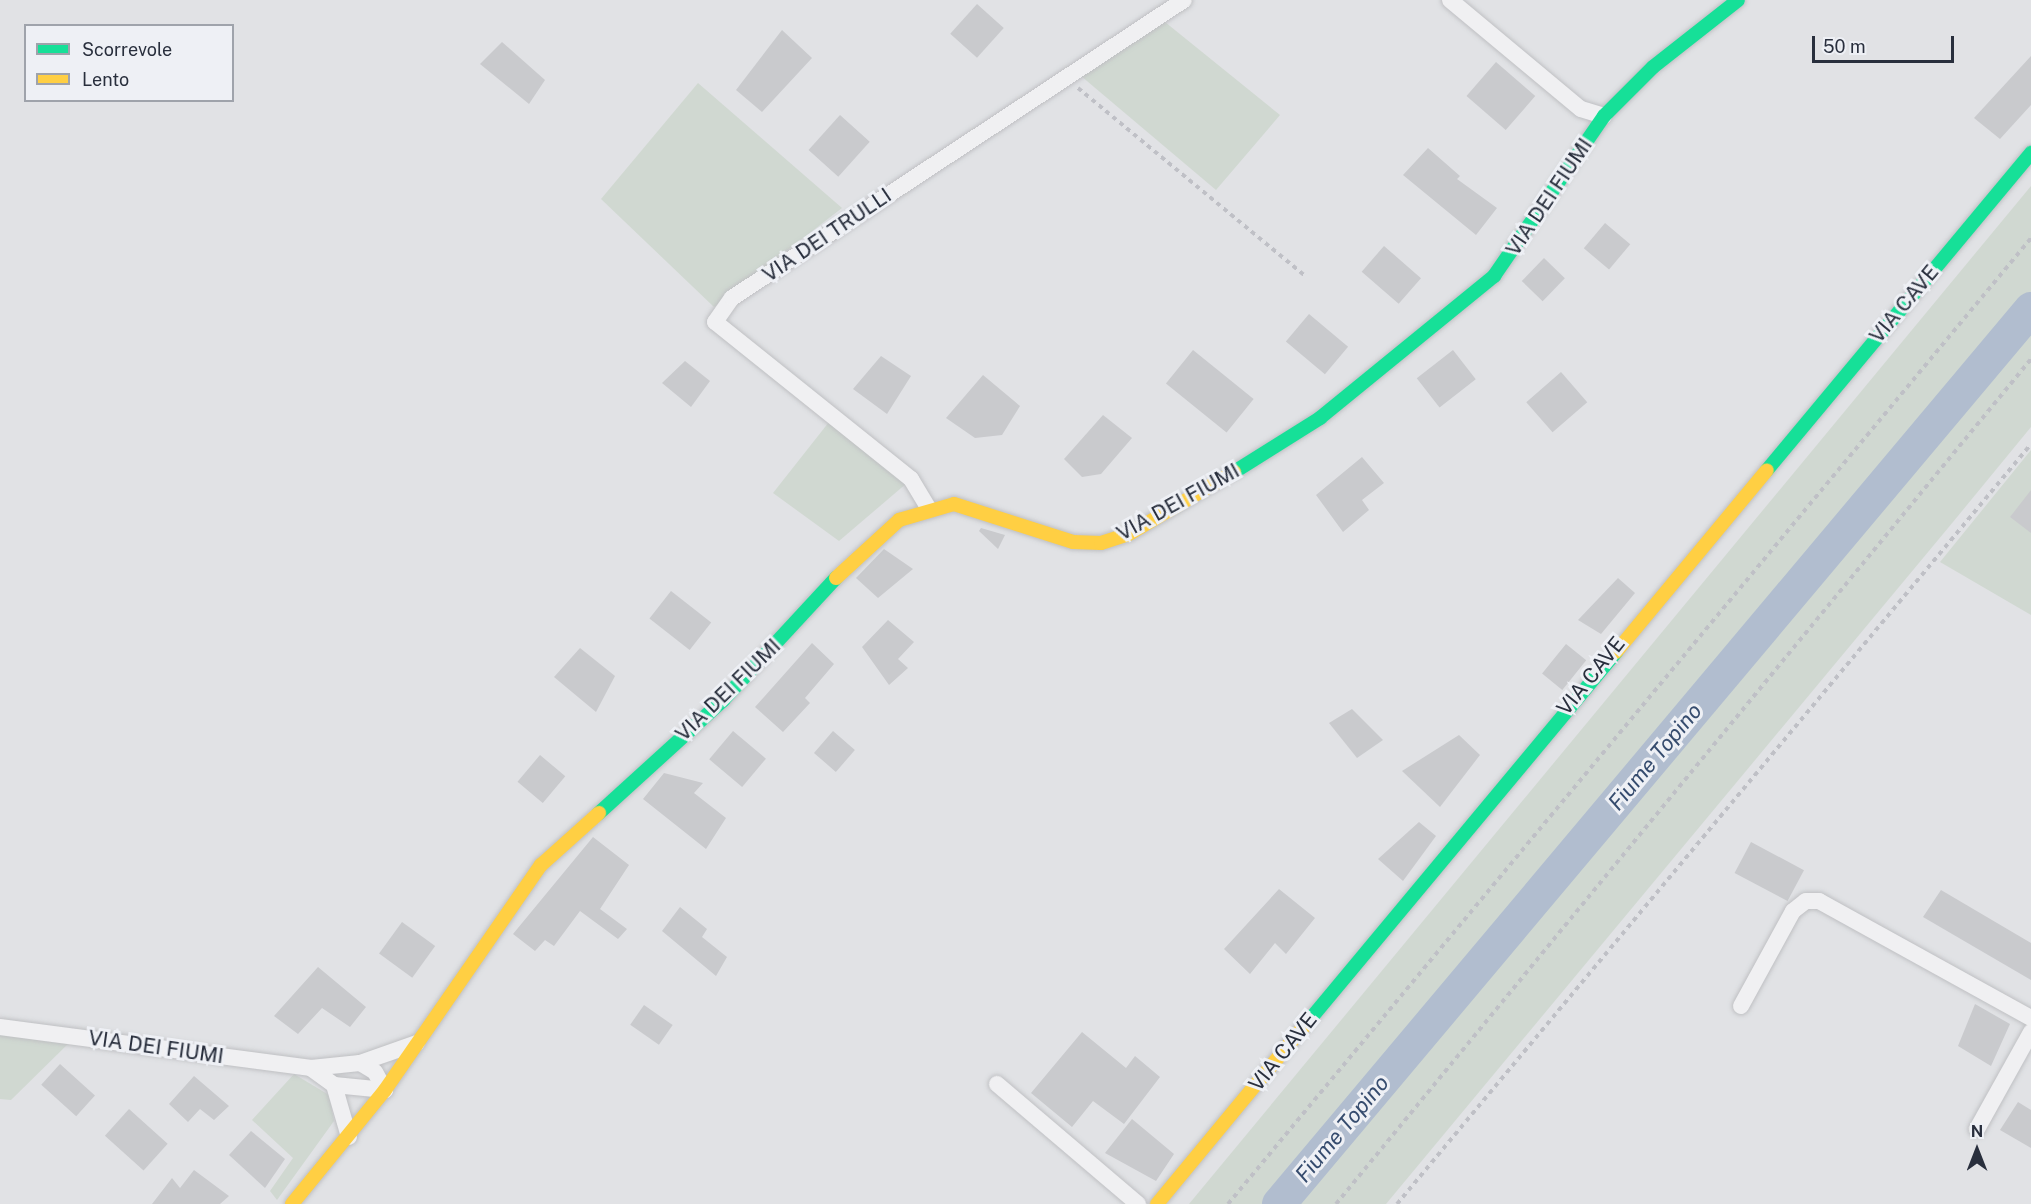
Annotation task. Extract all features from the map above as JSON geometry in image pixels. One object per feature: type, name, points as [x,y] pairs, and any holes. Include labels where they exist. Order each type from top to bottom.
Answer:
[{"type":"street","name":"VIA DEI TRULLI","points":[[929,509],[911,479],[715,322],[732,298],[1184,0]]},
{"type":"street","points":[[1450,0],[1581,109],[1604,116]]},
{"type":"street","name":"VIA DEI FIUMI","points":[[292,1204],[349,1137],[385,1090],[507,911],[565,838],[723,699],[873,539],[929,509],[954,504],[979,508],[1073,542],[1101,543],[1138,529],[1320,418],[1494,276],[1604,116],[1653,67],[1738,0]]},
{"type":"street","name":"VIA CAVE","points":[[1157,1204],[2031,153]]},
{"type":"street","points":[[1741,1006],[1793,911],[1806,901],[1819,901],[2031,1018]]},
{"type":"street","name":"VIA DEI FIUMI","points":[[0,1027],[311,1068],[360,1063],[418,1043]]},
{"type":"street","points":[[1977,1129],[2031,1032]]},
{"type":"street","points":[[360,1063],[375,1072],[385,1090]]},
{"type":"street","name":"VIA DEI FIUMI","points":[[311,1068],[334,1085]]},
{"type":"street","points":[[997,1084],[1138,1204]]},
{"type":"street","points":[[349,1137],[334,1085],[385,1090]]},
{"type":"path","points":[[1066,78],[1304,275]]},
{"type":"path","points":[[1228,1204],[2031,238]]},
{"type":"path","points":[[1336,1204],[2031,359]]},
{"type":"path","points":[[1397,1204],[2031,444]]},
{"type":"shaded area","points":[[1165,22],[1280,115],[1216,190],[1081,76]]},
{"type":"shaded area","points":[[698,83],[842,208],[714,307],[601,199]]},
{"type":"shaded area","points":[[2031,186],[2031,427],[1953,522],[1386,1204],[1189,1204]]},
{"type":"shaded area","points":[[829,422],[907,483],[839,541],[773,493]]},
{"type":"shaded area","points":[[2031,450],[2031,615],[1940,562]]},
{"type":"shaded area","points":[[0,1029],[70,1042],[11,1100],[0,1099]]},
{"type":"shaded area","points":[[294,1074],[329,1095],[334,1121],[277,1200],[270,1191],[293,1158],[252,1120]]},
{"type":"building","points":[[977,4],[1004,28],[977,58],[950,34]]},
{"type":"building","points":[[782,30],[812,58],[762,112],[736,90]]},
{"type":"building","points":[[502,42],[545,80],[529,104],[480,64]]},
{"type":"building","points":[[2031,56],[2031,105],[2000,139],[1974,118]]},
{"type":"building","points":[[1496,62],[1535,96],[1506,130],[1466,96]]},
{"type":"building","points":[[840,115],[870,142],[838,177],[809,150]]},
{"type":"building","points":[[1428,148],[1460,176],[1457,179],[1497,208],[1476,235],[1403,175]]},
{"type":"building","points":[[1605,223],[1630,244],[1609,269],[1584,248]]},
{"type":"building","points":[[1384,246],[1421,278],[1399,304],[1362,272]]},
{"type":"building","points":[[1544,258],[1565,278],[1543,301],[1522,281]]},
{"type":"building","points":[[1309,314],[1348,347],[1325,374],[1286,342]]},
{"type":"building","points":[[1193,350],[1254,399],[1227,433],[1166,383]]},
{"type":"building","points":[[1453,350],[1476,379],[1440,407],[1417,378]]},
{"type":"building","points":[[881,356],[911,376],[887,414],[853,389]]},
{"type":"building","points":[[685,361],[710,381],[691,407],[662,383]]},
{"type":"building","points":[[1561,372],[1587,402],[1553,432],[1526,402]]},
{"type":"building","points":[[983,375],[1020,406],[1002,435],[975,438],[946,418]]},
{"type":"building","points":[[1103,415],[1132,438],[1101,474],[1082,477],[1064,459]]},
{"type":"building","points":[[1362,457],[1384,483],[1362,500],[1369,510],[1343,532],[1316,495]]},
{"type":"building","points":[[2031,490],[2031,533],[2010,517]]},
{"type":"building","points":[[981,528],[1005,535],[998,549],[979,531]]},
{"type":"building","points":[[884,549],[913,569],[878,598],[856,578]]},
{"type":"building","points":[[1618,578],[1635,593],[1601,634],[1578,620]]},
{"type":"building","points":[[671,591],[711,622],[690,650],[649,619]]},
{"type":"building","points":[[888,620],[914,642],[898,659],[908,668],[889,685],[862,647]]},
{"type":"building","points":[[812,643],[834,664],[805,698],[810,703],[783,732],[755,707]]},
{"type":"building","points":[[1566,644],[1586,660],[1562,690],[1542,674]]},
{"type":"building","points":[[580,648],[615,676],[596,712],[554,677]]},
{"type":"building","points":[[1352,709],[1383,740],[1357,758],[1329,723]]},
{"type":"building","points":[[733,731],[766,759],[742,787],[709,759]]},
{"type":"building","points":[[833,731],[855,750],[836,772],[814,753]]},
{"type":"building","points":[[1459,735],[1480,755],[1440,807],[1402,771]]},
{"type":"building","points":[[540,755],[565,776],[543,803],[518,782]]},
{"type":"building","points":[[664,773],[703,783],[694,793],[726,818],[706,849],[643,799]]},
{"type":"building","points":[[1419,822],[1436,836],[1403,881],[1378,859]]},
{"type":"building","points":[[593,837],[629,865],[600,909],[627,929],[618,939],[580,911],[554,946],[545,940],[535,951],[513,934]]},
{"type":"building","points":[[1751,842],[1804,870],[1788,901],[1735,873]]},
{"type":"building","points":[[1279,889],[1315,918],[1286,954],[1275,943],[1250,974],[1224,949]]},
{"type":"building","points":[[1941,890],[2031,943],[2031,980],[1923,917]]},
{"type":"building","points":[[680,907],[707,929],[702,937],[727,957],[716,976],[662,931]]},
{"type":"building","points":[[402,922],[435,946],[412,978],[379,954]]},
{"type":"building","points":[[318,967],[366,1007],[350,1027],[322,1008],[298,1034],[274,1016]]},
{"type":"building","points":[[1975,1004],[2010,1024],[1991,1066],[1958,1046]]},
{"type":"building","points":[[644,1005],[673,1025],[659,1045],[630,1025]]},
{"type":"building","points":[[1082,1032],[1126,1068],[1135,1056],[1160,1077],[1124,1124],[1093,1101],[1072,1127],[1031,1093]]},
{"type":"building","points":[[60,1064],[95,1095],[76,1116],[41,1085]]},
{"type":"building","points":[[194,1076],[229,1106],[214,1120],[200,1109],[188,1122],[169,1104]]},
{"type":"building","points":[[2018,1102],[2031,1110],[2031,1148],[2000,1130]]},
{"type":"building","points":[[129,1109],[168,1144],[144,1171],[105,1136]]},
{"type":"building","points":[[1132,1119],[1174,1154],[1156,1181],[1105,1153]]},
{"type":"building","points":[[251,1131],[285,1159],[265,1188],[229,1155]]},
{"type":"building","points":[[194,1170],[229,1196],[220,1204],[152,1204],[172,1178],[180,1188]]},
{"type":"waterway","name":"Fiume Topino","points":[[1279,1204],[2031,309]]},
{"type":"traffic: fast","points":[[1234,472],[1320,418],[1494,276],[1604,116],[1653,67],[1738,0]]},
{"type":"traffic: fast","points":[[1767,470],[2031,153]]},
{"type":"traffic: fast","points":[[599,813],[723,700],[836,578]]},
{"type":"traffic: fast","points":[[1307,1023],[1616,652]]},
{"type":"traffic: slow","points":[[1616,652],[1767,470]]},
{"type":"traffic: slow","points":[[836,578],[899,520],[954,504],[1073,542],[1101,543],[1129,534],[1234,472]]},
{"type":"traffic: slow","points":[[292,1204],[385,1090],[541,865],[599,813]]},
{"type":"traffic: slow","points":[[1157,1204],[1307,1023]]}]
